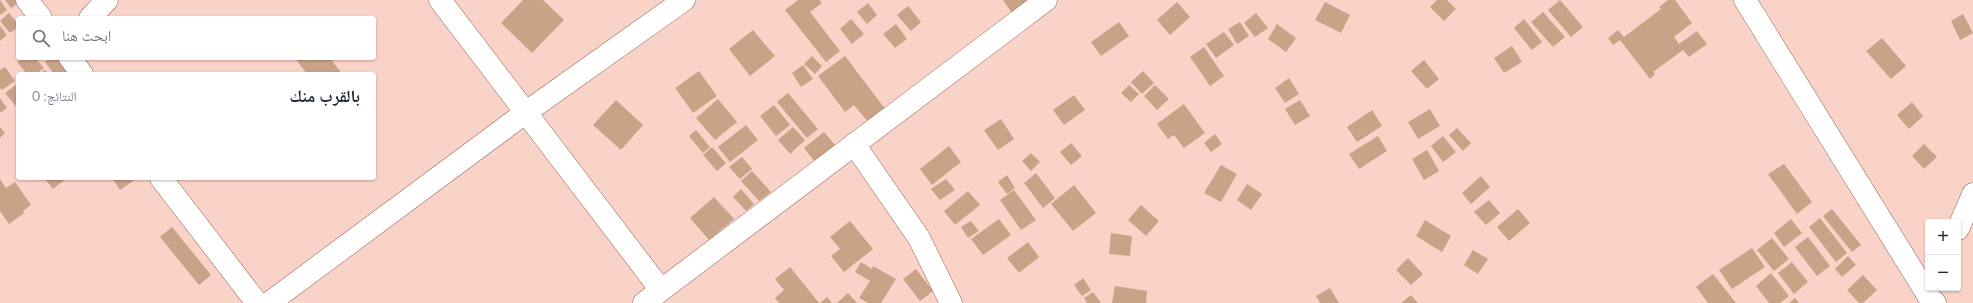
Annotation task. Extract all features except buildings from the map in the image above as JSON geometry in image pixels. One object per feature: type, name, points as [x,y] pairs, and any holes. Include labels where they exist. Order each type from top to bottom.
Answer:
[{"type":"street","points":[[27,0],[39,16]]},
{"type":"street","points":[[92,16],[107,0]]},
{"type":"street","points":[[440,0],[661,290]]},
{"type":"street","points":[[269,303],[525,113],[684,0]]},
{"type":"street","points":[[644,303],[1046,0]]},
{"type":"street","points":[[1745,0],[1930,298]]},
{"type":"street","points":[[72,60],[80,72]]},
{"type":"street","points":[[854,144],[919,238],[951,303]]},
{"type":"street","points":[[164,180],[257,303]]},
{"type":"street","points":[[1961,222],[1973,194]]}]
